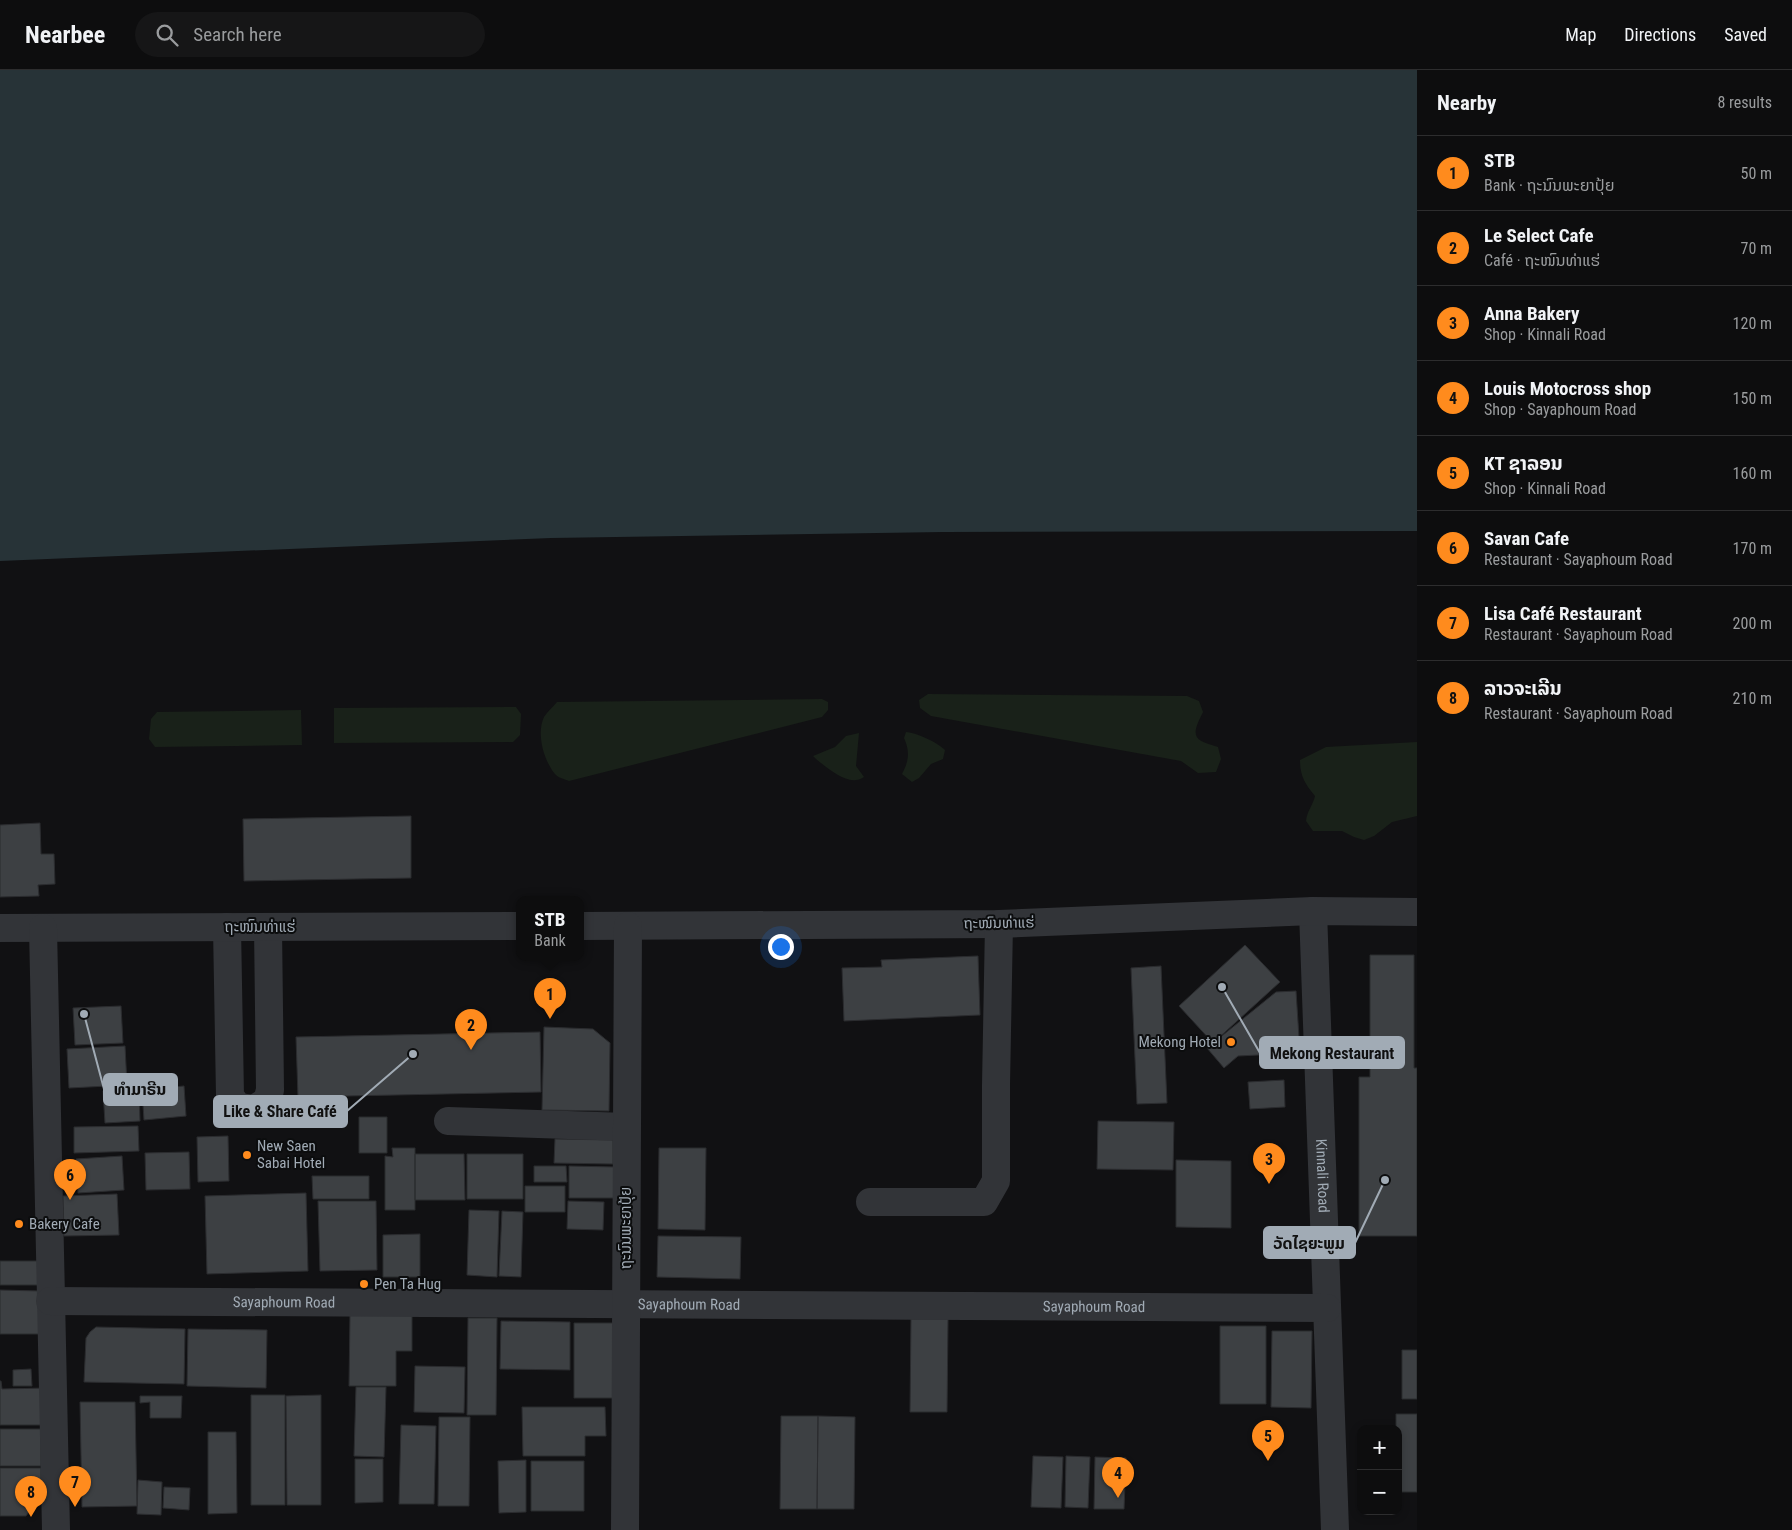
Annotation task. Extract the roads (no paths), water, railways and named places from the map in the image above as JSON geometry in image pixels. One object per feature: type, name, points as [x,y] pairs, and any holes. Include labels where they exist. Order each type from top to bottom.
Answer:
[{"type":"street","name":"ຖະໜົນທ່າແຮ່","points":[[584,926],[999,924],[1313,912],[1417,912]]},
{"type":"street","name":"Kinnali Road","points":[[1313,912],[1335,1530]]},
{"type":"street","points":[[870,1202],[984,1202],[996,1181],[999,924]]},
{"type":"street","name":"ຖະໜົນທ່າແຮ່","points":[[0,928],[516,926]]},
{"type":"street","name":"ຖະນົນພະຍາປຸ້ຍ","points":[[625,1530],[628,926]]},
{"type":"street","points":[[227,927],[230,1096],[238,1107],[254,1109],[266,1101],[270,1090],[268,927]]},
{"type":"street","points":[[43,928],[56,1530]]},
{"type":"street","points":[[448,1121],[627,1126]]},
{"type":"street","name":"Sayaphoum Road","points":[[50,1301],[1327,1308]]},
{"type":"place","name":"Mekong Restaurant","points":[[1222,987]]},
{"type":"place","name":"ທຳມາຣີນ","points":[[84,1014]]},
{"type":"place","name":"STB","points":[[550,1019]]},
{"type":"place","name":"Mekong Hotel","points":[[1231,1042]]},
{"type":"place","name":"Le Select Cafe","points":[[471,1050]]},
{"type":"place","name":"Like & Share Café","points":[[413,1054]]},
{"type":"place","name":"New Saen Sabai Hotel","points":[[247,1155]]},
{"type":"place","name":"ວັດໄຊຍະພູມ","points":[[1385,1180]]},
{"type":"place","name":"Anna Bakery","points":[[1269,1184]]},
{"type":"place","name":"Savan Cafe","points":[[70,1200]]},
{"type":"place","name":"Bakery Cafe","points":[[19,1224]]},
{"type":"place","name":"Pen Ta Hug","points":[[364,1284]]},
{"type":"place","name":"KT ຊາລອນ","points":[[1268,1461]]},
{"type":"place","name":"Louis Motocross shop","points":[[1118,1498]]},
{"type":"place","name":"Lisa Café Restaurant","points":[[75,1507]]},
{"type":"place","name":"ລາວຈະເລີນ","points":[[31,1517]]}]
